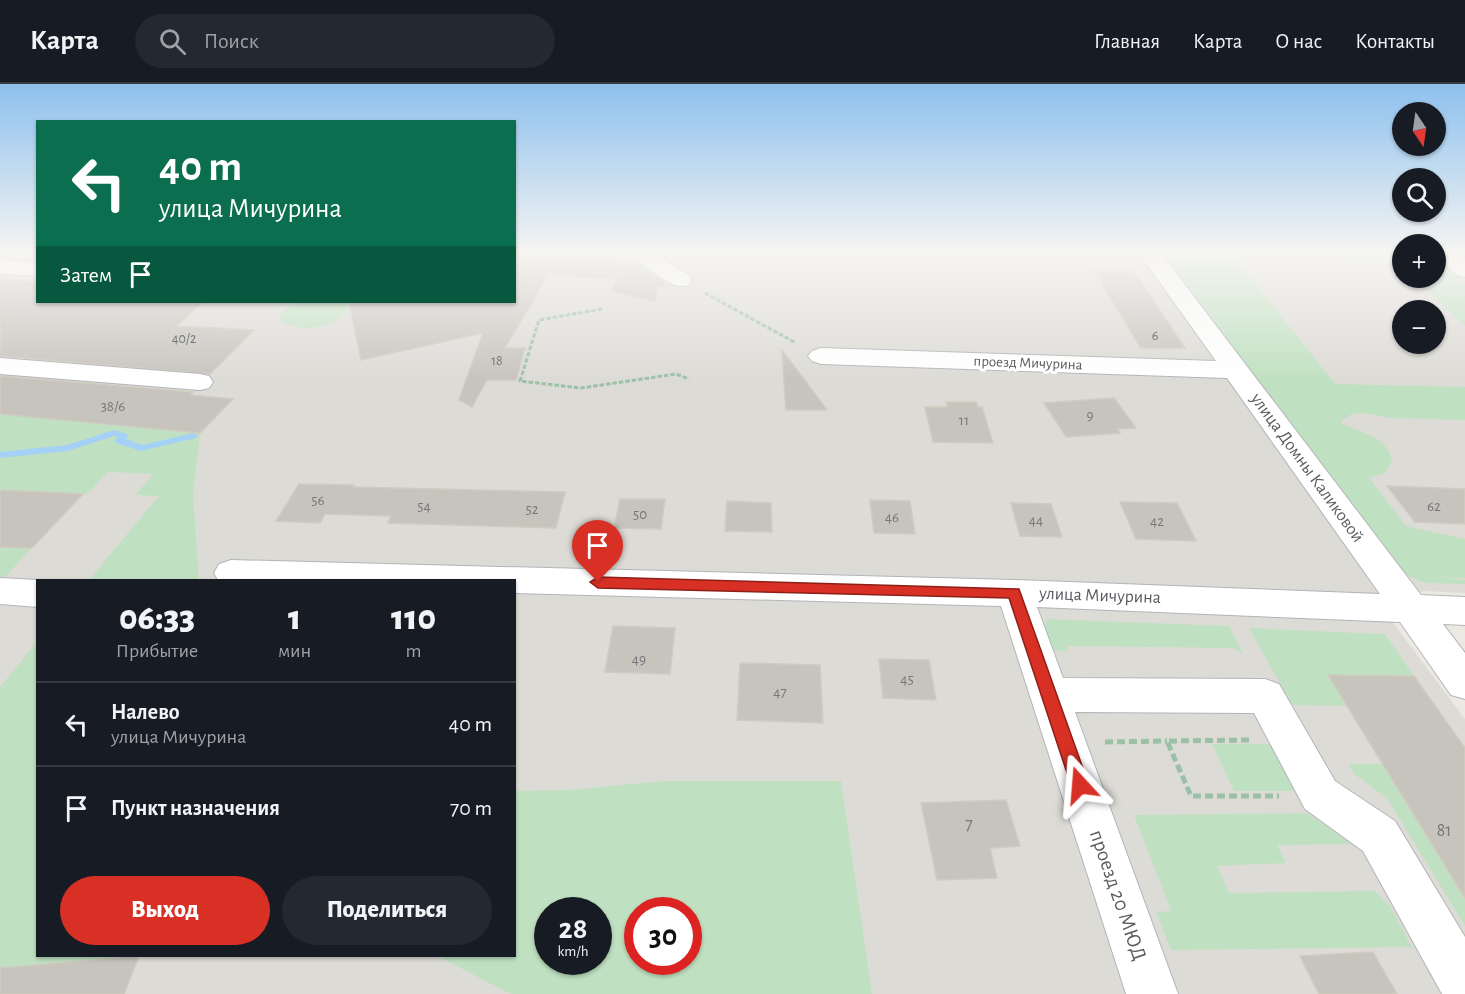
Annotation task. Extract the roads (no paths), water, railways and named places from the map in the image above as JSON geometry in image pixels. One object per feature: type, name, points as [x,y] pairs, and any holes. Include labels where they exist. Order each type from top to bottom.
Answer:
[{"type":"street","name":"улица Домны Каликовой","points":[[1180,294],[1465,683]]},
{"type":"street","name":"проезд Мичурина","points":[[821,357],[1236,370]]},
{"type":"street","points":[[0,366],[200,382]]},
{"type":"street","name":"улица Мичурина","points":[[231,573],[466,579]]},
{"type":"street","name":"улица Мичурина","points":[[516,580],[1014,593],[1465,611]]},
{"type":"street","points":[[0,591],[36,594]]},
{"type":"street","name":"проезд 20 МЮД","points":[[1014,593],[1152,994]]},
{"type":"street","points":[[1049,695],[1265,696],[1320,795],[1379,837],[1465,985]]},
{"type":"waterway","points":[[0,455],[68,448],[114,433],[124,436],[119,441],[141,448],[193,436]]}]
